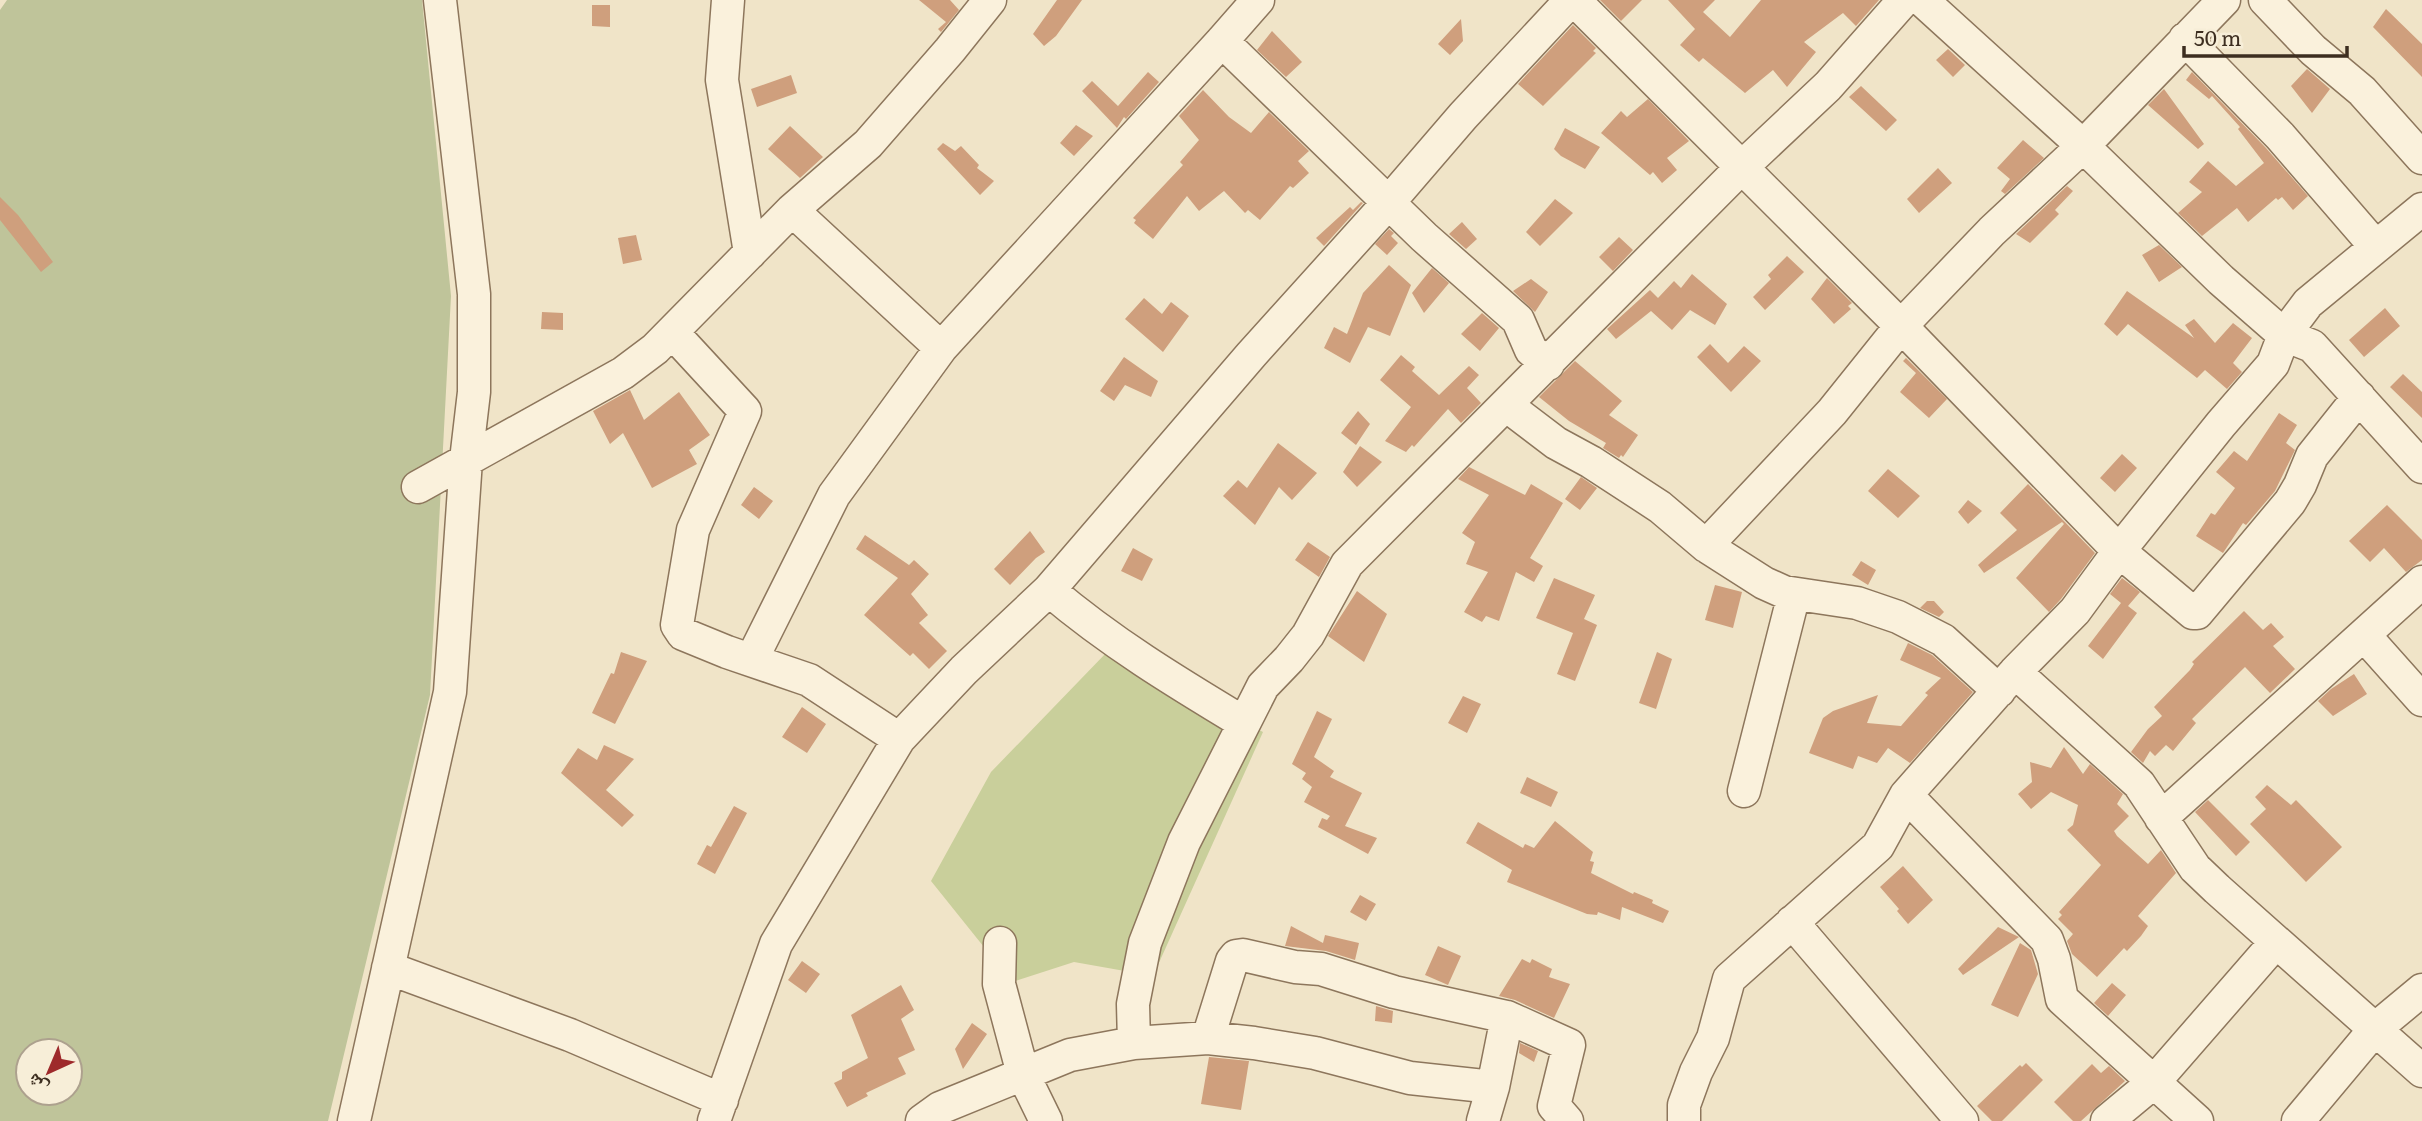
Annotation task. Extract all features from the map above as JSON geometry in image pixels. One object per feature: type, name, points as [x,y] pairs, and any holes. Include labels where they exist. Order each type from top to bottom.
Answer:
[{"type":"street","points":[[354,1121],[450,692],[466,460],[474,392],[474,294],[440,0]]},
{"type":"street","points":[[728,0],[722,80],[750,253]]},
{"type":"street","points":[[418,487],[624,373],[655,349],[792,210],[868,144],[990,0]]},
{"type":"street","points":[[1134,1043],[1135,985],[1145,943],[1184,842],[1263,686],[1308,635],[1347,564],[1742,167],[1828,86],[1904,0]]},
{"type":"street","points":[[1922,0],[2083,146],[2221,280],[2284,335],[2312,346],[2422,467]]},
{"type":"street","points":[[1706,546],[1832,412],[1902,326],[1992,231],[2083,146],[2224,0]]},
{"type":"street","points":[[2266,0],[2313,50],[2362,91],[2422,158]]},
{"type":"street","points":[[388,968],[570,1035],[718,1110],[776,944],[899,739],[964,670],[1049,590],[1251,355],[1463,116],[1576,1],[1902,326],[2119,551],[2190,612],[2197,613],[2290,502],[2312,456],[2359,397]]},
{"type":"street","points":[[752,659],[834,495],[942,348],[1237,15],[1389,202],[1518,320],[1531,350],[1548,364]]},
{"type":"street","points":[[2185,39],[2280,136],[2376,247]]},
{"type":"street","points":[[1684,1121],[1684,1105],[1713,1038],[1729,979],[1878,846],[1906,795],[2007,681],[2075,611],[2119,551],[2273,364],[2284,335],[2308,303],[2422,209]]},
{"type":"street","points":[[792,210],[942,348]]},
{"type":"street","points":[[671,332],[745,411],[693,530],[677,625],[683,634],[809,680],[899,739]]},
{"type":"street","points":[[1506,405],[1556,443],[1591,462],[1660,507],[1706,546],[1764,583],[1784,592],[1857,603],[1898,617],[1943,640],[2007,681],[2139,785],[2195,868],[2422,1071]]},
{"type":"street","points":[[2161,818],[2422,582]]},
{"type":"street","points":[[1049,590],[1080,617],[1152,668],[1244,723]]},
{"type":"street","points":[[1744,791],[1794,594]]},
{"type":"street","points":[[2364,635],[2422,700]]},
{"type":"street","points":[[1906,795],[2048,940],[2062,999],[2197,1121]]},
{"type":"street","points":[[1792,922],[1962,1121]]},
{"type":"street","points":[[2107,1121],[2154,1082],[2276,942]]},
{"type":"street","points":[[1000,943],[999,984],[1023,1074],[1046,1121]]},
{"type":"street","points":[[1208,1038],[1231,961],[1236,956],[1243,955],[1294,967],[1321,969],[1394,992],[1507,1017],[1569,1045],[1554,1106],[1567,1121]]},
{"type":"street","points":[[2298,1121],[2375,1030],[2422,990]]},
{"type":"street","points":[[1483,1121],[1507,1017]]},
{"type":"street","points":[[922,1121],[940,1108],[1070,1055],[1134,1043],[1208,1038],[1315,1053],[1410,1078],[1493,1087]]},
{"type":"green space","points":[[7,0],[422,0],[451,296],[430,695],[328,1121],[0,1121],[0,10]]},
{"type":"green space","points":[[1107,652],[1263,732],[1153,976],[1074,962],[1012,982],[931,881],[991,772]]},
{"type":"building","points":[[919,0],[950,0],[959,10],[941,32],[938,29],[946,22]]},
{"type":"building","points":[[1057,0],[1082,0],[1056,36],[1044,46],[1033,34]]},
{"type":"building","points":[[1600,0],[1642,0],[1621,21]]},
{"type":"building","points":[[1668,0],[1715,0],[1703,12],[1730,37],[1761,0],[1879,0],[1856,26],[1843,13],[1804,42],[1816,52],[1787,87],[1773,70],[1745,93],[1703,58],[1699,62],[1680,45],[1695,29]]},
{"type":"building","points":[[592,5],[610,5],[610,27],[592,26]]},
{"type":"building","points":[[2386,9],[2422,44],[2422,77],[2373,27]]},
{"type":"building","points":[[1461,19],[1463,41],[1450,55],[1438,44]]},
{"type":"building","points":[[1573,25],[1596,48],[1593,51],[1596,53],[1543,106],[1518,84]]},
{"type":"building","points":[[1272,31],[1302,62],[1286,77],[1257,50]]},
{"type":"building","points":[[1948,49],[1965,65],[1953,77],[1936,60]]},
{"type":"building","points":[[2307,69],[2330,89],[2312,113],[2291,86]]},
{"type":"building","points":[[1148,72],[1159,82],[1126,119],[1124,117],[1117,128],[1082,91],[1092,81],[1118,106]]},
{"type":"building","points":[[2192,72],[2266,148],[2308,196],[2293,210],[2282,197],[2278,200],[2276,198],[2248,222],[2237,208],[2202,236],[2178,213],[2202,192],[2189,182],[2208,161],[2236,186],[2264,163],[2238,129],[2240,127],[2212,96],[2209,99],[2186,80]]},
{"type":"building","points":[[791,75],[797,93],[757,107],[751,89]]},
{"type":"building","points":[[1861,86],[1897,120],[1886,131],[1849,97]]},
{"type":"building","points":[[2164,89],[2204,144],[2198,149],[2148,105]]},
{"type":"building","points":[[1203,90],[1229,117],[1251,133],[1269,112],[1309,151],[1298,161],[1309,173],[1293,188],[1290,186],[1260,220],[1248,210],[1245,213],[1224,191],[1199,211],[1187,196],[1153,239],[1134,223],[1136,220],[1133,218],[1183,165],[1180,162],[1199,140],[1179,116]]},
{"type":"building","points":[[1648,99],[1689,141],[1667,158],[1677,170],[1662,183],[1653,172],[1650,175],[1601,133],[1621,111],[1627,117]]},
{"type":"building","points":[[1076,125],[1093,136],[1074,156],[1060,143]]},
{"type":"building","points":[[790,126],[823,157],[800,178],[768,149]]},
{"type":"building","points":[[1565,128],[1600,147],[1585,169],[1554,149]]},
{"type":"building","points":[[2023,140],[2044,158],[2005,194],[2001,191],[2010,179],[1997,168]]},
{"type":"building","points":[[943,143],[955,151],[961,146],[979,165],[977,168],[994,181],[980,195],[937,149]]},
{"type":"building","points":[[1938,168],[1952,183],[1919,213],[1907,199]]},
{"type":"building","points":[[2067,186],[2073,191],[2055,210],[2059,214],[2030,243],[2016,234]]},
{"type":"building","points":[[0,197],[18,215],[53,262],[41,272],[0,220]]},
{"type":"building","points":[[1555,199],[1573,213],[1540,246],[1526,232]]},
{"type":"building","points":[[1363,203],[1324,246],[1316,238],[1350,207],[1353,210]]},
{"type":"building","points":[[1462,222],[1477,239],[1466,249],[1449,234]]},
{"type":"building","points":[[1389,229],[1394,233],[1391,236],[1398,243],[1387,255],[1375,244]]},
{"type":"building","points":[[636,235],[642,260],[623,264],[618,238]]},
{"type":"building","points":[[1619,237],[1633,250],[1613,271],[1599,257]]},
{"type":"building","points":[[2159,245],[2182,267],[2159,282],[2142,255]]},
{"type":"building","points":[[1787,256],[1804,272],[1765,310],[1753,297],[1771,279],[1768,275]]},
{"type":"building","points":[[1389,265],[1411,285],[1390,336],[1368,327],[1350,363],[1324,348],[1334,327],[1347,334],[1363,293]]},
{"type":"building","points":[[1432,268],[1449,283],[1424,313],[1412,293]]},
{"type":"building","points":[[1692,274],[1727,304],[1715,325],[1690,310],[1672,330],[1651,311],[1616,339],[1607,329],[1650,290],[1658,298],[1674,281],[1681,288]]},
{"type":"building","points":[[1827,278],[1852,303],[1848,306],[1851,309],[1834,324],[1811,299]]},
{"type":"building","points":[[1531,279],[1548,292],[1535,312],[1513,291]]},
{"type":"building","points":[[2127,291],[2194,338],[2185,325],[2194,319],[2215,343],[2233,323],[2252,338],[2233,363],[2242,372],[2227,389],[2205,370],[2197,378],[2128,324],[2117,336],[2104,324]]},
{"type":"building","points":[[1144,298],[1162,314],[1171,302],[1189,316],[1163,352],[1125,319]]},
{"type":"building","points":[[2385,308],[2400,326],[2364,357],[2349,340]]},
{"type":"building","points":[[542,312],[563,313],[563,330],[541,329]]},
{"type":"building","points":[[1482,313],[1499,328],[1480,351],[1461,334]]},
{"type":"building","points":[[1710,344],[1728,363],[1744,346],[1761,361],[1731,392],[1697,357]]},
{"type":"building","points":[[1401,355],[1415,367],[1412,371],[1439,395],[1469,366],[1479,375],[1467,388],[1481,403],[1461,423],[1448,409],[1414,447],[1412,445],[1406,452],[1385,441],[1411,407],[1380,380]]},
{"type":"building","points":[[1124,357],[1158,381],[1151,397],[1125,385],[1114,401],[1100,391]]},
{"type":"building","points":[[1906,358],[1947,399],[1929,418],[1900,392],[1916,373],[1903,361]]},
{"type":"building","points":[[1575,361],[1622,401],[1609,415],[1638,435],[1623,457],[1621,455],[1619,458],[1603,448],[1606,443],[1569,421],[1539,397]]},
{"type":"building","points":[[2403,374],[2422,392],[2422,418],[2390,387]]},
{"type":"building","points":[[630,390],[644,420],[679,392],[710,435],[689,450],[697,464],[652,488],[623,433],[610,444],[593,411]]},
{"type":"building","points":[[1358,411],[1370,424],[1356,445],[1341,433]]},
{"type":"building","points":[[2279,413],[2297,425],[2286,443],[2295,450],[2275,491],[2246,525],[2243,523],[2223,553],[2196,536],[2211,513],[2215,515],[2235,488],[2216,472],[2234,451],[2247,461]]},
{"type":"building","points":[[1278,443],[1317,473],[1292,500],[1279,487],[1255,525],[1223,496],[1238,480],[1247,488]]},
{"type":"building","points":[[1360,446],[1382,462],[1357,487],[1343,472]]},
{"type":"building","points":[[2122,454],[2137,468],[2115,492],[2100,478]]},
{"type":"building","points":[[1469,467],[1525,495],[1531,484],[1563,503],[1530,558],[1543,566],[1534,582],[1516,572],[1499,621],[1486,616],[1482,622],[1464,612],[1488,572],[1466,564],[1475,542],[1462,533],[1489,495],[1458,479]]},
{"type":"building","points":[[1888,469],[1920,496],[1898,518],[1868,491]]},
{"type":"building","points":[[1581,477],[1597,488],[1580,510],[1565,499]]},
{"type":"building","points":[[2028,484],[2095,553],[2049,612],[2016,578],[2064,524],[2062,522],[1984,573],[1978,565],[2017,530],[2000,513]]},
{"type":"building","points":[[754,487],[773,501],[759,519],[741,505]]},
{"type":"building","points":[[1968,500],[1982,511],[1968,524],[1958,512]]},
{"type":"building","points":[[2387,505],[2422,540],[2422,560],[2406,572],[2384,548],[2370,562],[2349,541]]},
{"type":"building","points":[[1030,531],[1045,552],[1010,585],[994,569]]},
{"type":"building","points":[[865,535],[909,565],[914,560],[929,574],[911,594],[928,615],[919,623],[947,651],[929,669],[913,653],[910,656],[864,615],[898,578],[856,549]]},
{"type":"building","points":[[1308,542],[1330,557],[1319,577],[1295,560]]},
{"type":"building","points":[[1133,548],[1153,559],[1142,581],[1121,571]]},
{"type":"building","points":[[1861,561],[1876,570],[1868,585],[1852,575]]},
{"type":"building","points":[[1554,578],[1595,595],[1584,619],[1597,625],[1575,681],[1557,674],[1573,633],[1536,618]]},
{"type":"building","points":[[2122,578],[2140,592],[2128,606],[2137,613],[2103,659],[2088,646],[2121,603],[2110,594]]},
{"type":"building","points":[[1715,585],[1742,592],[1733,628],[1705,620]]},
{"type":"building","points":[[1357,591],[1387,614],[1364,662],[1328,636]]},
{"type":"building","points":[[1927,601],[1934,601],[1944,612],[1939,617],[1920,608]]},
{"type":"building","points":[[2244,611],[2263,630],[2271,623],[2284,637],[2273,646],[2295,669],[2270,693],[2245,667],[2192,719],[2196,723],[2173,751],[2166,745],[2155,756],[2150,751],[2143,763],[2131,752],[2148,729],[2162,716],[2154,707],[2190,670],[2194,664],[2192,662]]},
{"type":"building","points":[[1908,643],[1932,655],[1973,692],[1910,763],[1888,748],[1877,763],[1858,756],[1853,769],[1809,753],[1823,718],[1833,711],[1878,695],[1867,723],[1901,726],[1928,695],[1925,693],[1941,678],[1900,660]]},
{"type":"building","points":[[621,652],[647,661],[615,724],[592,713],[611,673],[614,674]]},
{"type":"building","points":[[1657,652],[1672,659],[1656,709],[1639,703]]},
{"type":"building","points":[[2354,674],[2367,694],[2333,716],[2318,701]]},
{"type":"building","points":[[1463,696],[1481,704],[1467,733],[1448,723]]},
{"type":"building","points":[[802,707],[826,724],[807,753],[782,737]]},
{"type":"building","points":[[1317,711],[1332,719],[1314,757],[1334,771],[1330,777],[1362,793],[1345,826],[1377,838],[1368,854],[1318,827],[1322,818],[1327,820],[1330,816],[1304,802],[1312,787],[1302,779],[1306,773],[1292,764]]},
{"type":"building","points":[[604,745],[634,759],[606,790],[634,815],[622,827],[561,773],[578,748],[597,760]]},
{"type":"building","points":[[2064,747],[2083,774],[2090,764],[2123,794],[2117,804],[2129,816],[2114,831],[2117,836],[2148,864],[2161,850],[2176,873],[2138,916],[2148,926],[2141,936],[2127,951],[2124,948],[2097,977],[2072,954],[2067,941],[2073,934],[2058,919],[2062,915],[2059,912],[2101,865],[2067,830],[2073,825],[2078,805],[2051,792],[2031,809],[2018,794],[2032,782],[2030,762],[2051,768]]},
{"type":"building","points":[[1527,777],[1558,792],[1551,807],[1520,793]]},
{"type":"building","points":[[2267,785],[2291,805],[2296,800],[2342,847],[2306,882],[2250,824],[2266,809],[2255,797]]},
{"type":"building","points":[[2208,800],[2250,842],[2236,856],[2195,812]]},
{"type":"building","points":[[734,806],[747,813],[715,874],[697,864],[707,845],[711,847]]},
{"type":"building","points":[[1555,821],[1593,852],[1590,861],[1594,862],[1591,873],[1633,894],[1634,892],[1653,900],[1652,903],[1669,911],[1663,923],[1622,907],[1620,920],[1598,912],[1597,915],[1587,914],[1507,882],[1512,870],[1466,843],[1478,822],[1523,848],[1525,844],[1534,848]]},
{"type":"building","points":[[1903,866],[1933,900],[1908,924],[1880,887]]},
{"type":"building","points":[[1360,895],[1376,904],[1366,921],[1350,912]]},
{"type":"building","points":[[1291,926],[1323,943],[1325,935],[1359,943],[1355,960],[1326,951],[1285,946]]},
{"type":"building","points":[[1998,927],[2019,937],[1963,975],[1958,969]]},
{"type":"building","points":[[2020,943],[2031,950],[2038,974],[2018,1017],[1991,1005]]},
{"type":"building","points":[[1438,946],[1461,956],[1448,985],[1425,975]]},
{"type":"building","points":[[1522,959],[1530,963],[1532,959],[1552,969],[1549,977],[1570,984],[1554,1018],[1515,1000],[1499,996]]},
{"type":"building","points":[[802,961],[820,974],[806,993],[788,980]]},
{"type":"building","points":[[2112,983],[2126,995],[2108,1016],[2094,1003]]},
{"type":"building","points":[[901,985],[914,1010],[901,1019],[915,1050],[898,1058],[906,1074],[866,1093],[868,1096],[847,1107],[834,1083],[842,1079],[842,1072],[868,1058],[851,1015]]},
{"type":"building","points":[[1376,1006],[1393,1011],[1392,1023],[1375,1021]]},
{"type":"building","points":[[972,1023],[987,1034],[963,1069],[955,1049]]},
{"type":"building","points":[[1520,1043],[1538,1051],[1534,1062],[1519,1053]]},
{"type":"building","points":[[1209,1057],[1249,1061],[1241,1110],[1201,1104]]},
{"type":"building","points":[[2026,1063],[2043,1080],[2002,1121],[1992,1121],[1977,1106],[2020,1065],[2022,1067]]},
{"type":"building","points":[[2092,1064],[2101,1073],[2109,1066],[2125,1081],[2081,1121],[2073,1121],[2054,1102]]}]
